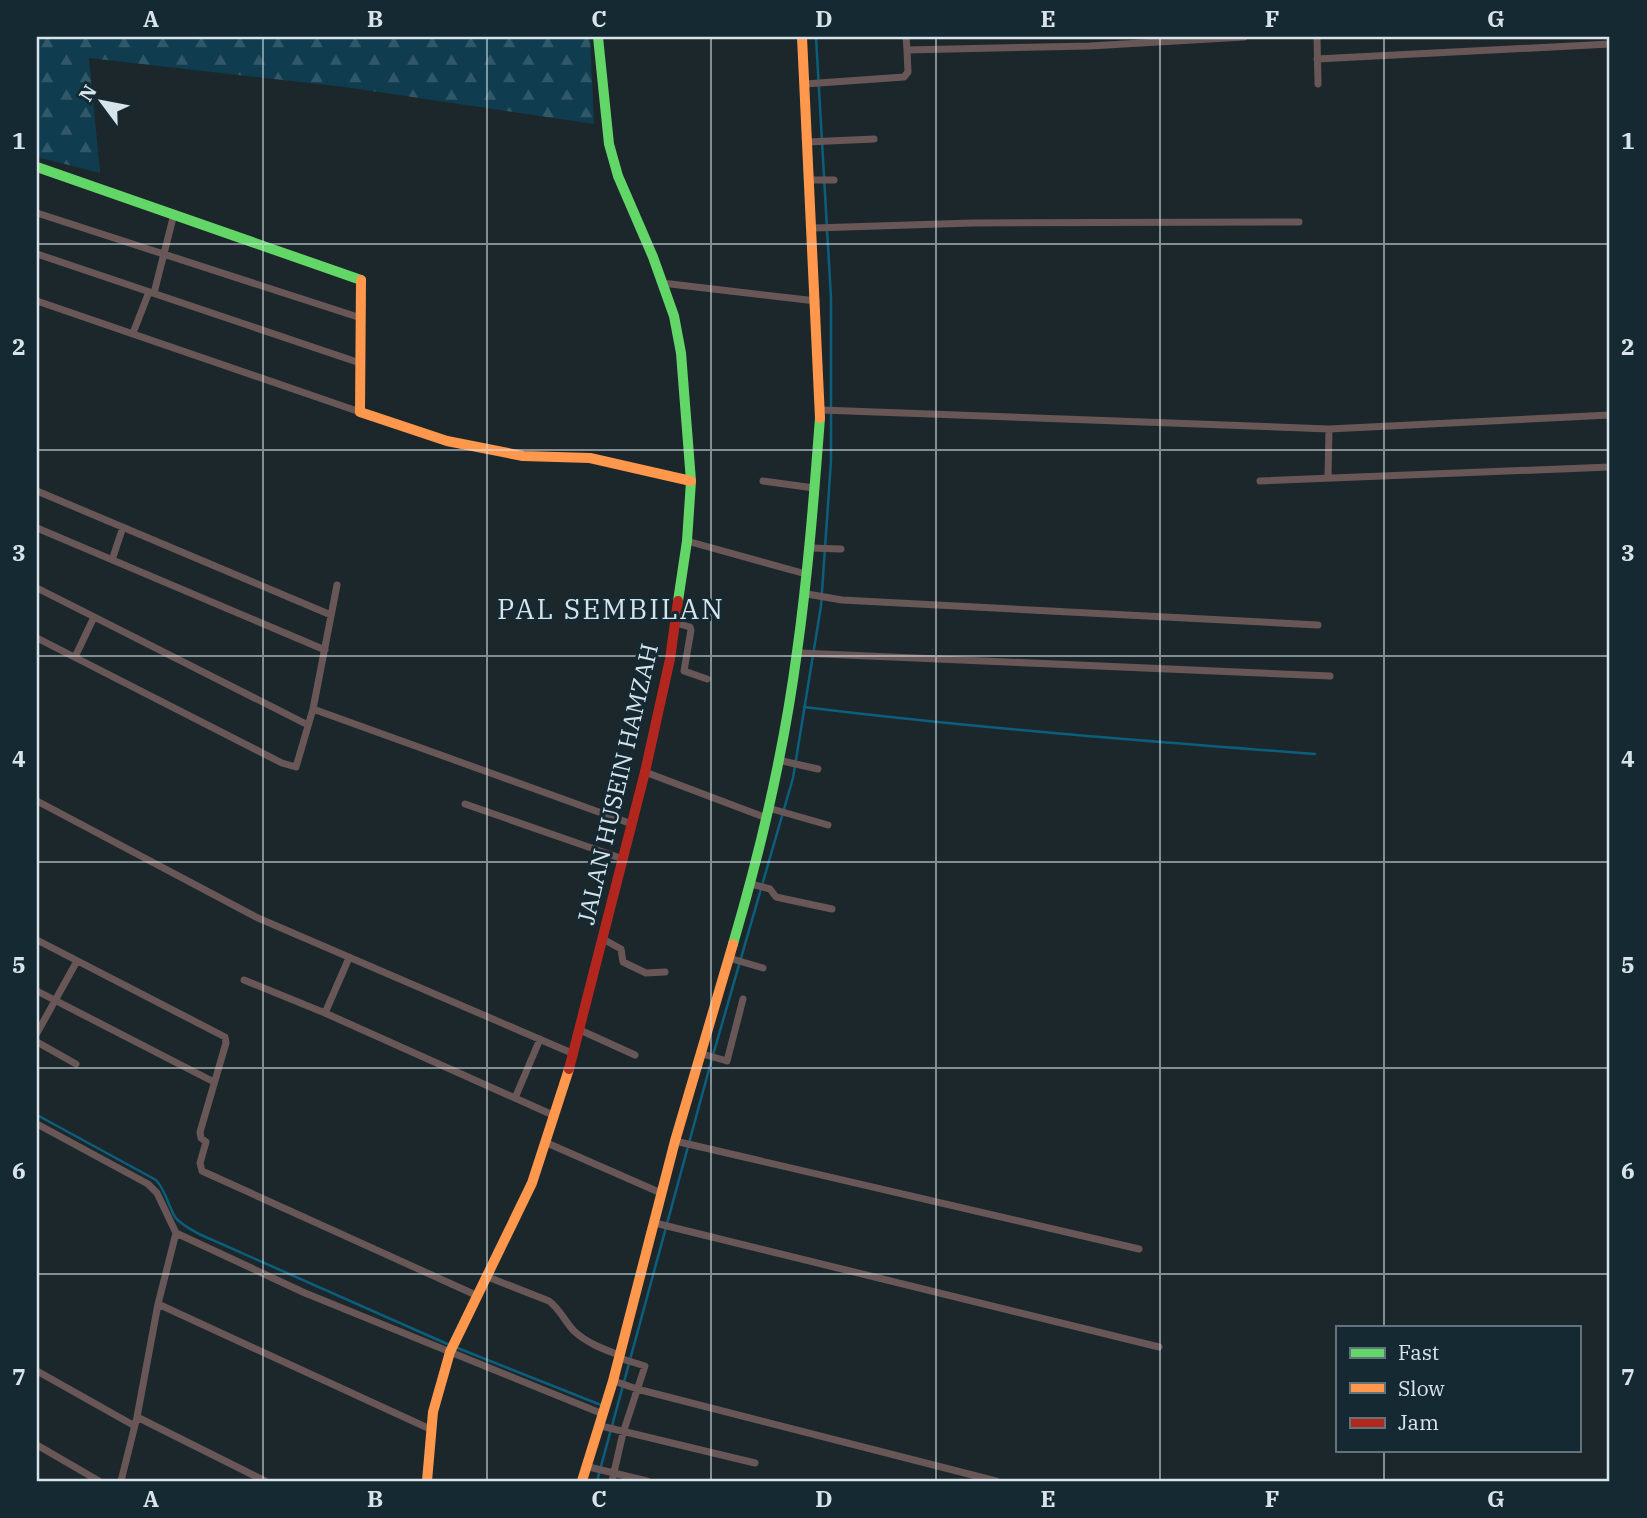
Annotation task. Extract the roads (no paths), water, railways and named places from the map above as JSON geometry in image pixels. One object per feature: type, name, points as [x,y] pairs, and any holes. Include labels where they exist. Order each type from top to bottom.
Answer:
[{"type":"street","name":"JALAN HUSEIN HAMZAH","points":[[427,1481],[430,1429],[452,1348],[532,1183],[574,1054],[645,772],[676,623],[687,541],[691,481],[681,353],[674,316],[633,215],[609,144],[598,37]]},
{"type":"street","points":[[582,1481],[621,1357],[640,1269],[657,1224],[661,1193],[679,1142],[754,884],[781,760],[798,653],[821,410],[814,180],[802,37]]},
{"type":"street","points":[[808,84],[906,76],[906,37]]},
{"type":"street","points":[[907,50],[1090,46],[1244,37]]},
{"type":"street","points":[[1317,37],[1318,84]]},
{"type":"street","points":[[1317,59],[1610,44]]},
{"type":"street","points":[[811,142],[874,139]]},
{"type":"street","points":[[37,167],[359,278],[362,281],[360,412]]},
{"type":"street","points":[[814,180],[834,180]]},
{"type":"street","points":[[37,212],[361,318]]},
{"type":"street","points":[[134,333],[164,254],[174,214]]},
{"type":"street","points":[[814,228],[972,223],[1299,222]]},
{"type":"street","points":[[37,254],[360,363]]},
{"type":"street","points":[[662,282],[816,301]]},
{"type":"street","points":[[37,300],[447,441],[523,456],[590,458],[691,481]]},
{"type":"street","points":[[821,410],[1329,429],[1610,415]]},
{"type":"street","points":[[1328,478],[1329,429]]},
{"type":"street","points":[[1260,481],[1610,467]]},
{"type":"street","points":[[763,481],[814,488]]},
{"type":"street","points":[[37,491],[331,615]]},
{"type":"street","points":[[112,560],[123,527]]},
{"type":"street","points":[[37,528],[325,650]]},
{"type":"street","points":[[687,541],[806,575]]},
{"type":"street","points":[[810,548],[841,549]]},
{"type":"street","points":[[37,638],[282,763],[296,767],[313,709],[337,585]]},
{"type":"street","points":[[37,588],[308,725]]},
{"type":"street","points":[[805,593],[828,599],[1318,625]]},
{"type":"street","points":[[75,657],[94,617]]},
{"type":"street","points":[[676,623],[690,627],[691,630],[684,671],[707,679]]},
{"type":"street","points":[[798,653],[1330,676]]},
{"type":"street","points":[[313,709],[632,824]]},
{"type":"street","points":[[781,760],[818,769]]},
{"type":"street","points":[[645,772],[768,811],[828,825]]},
{"type":"street","points":[[37,801],[258,918],[574,1054]]},
{"type":"street","points":[[465,804],[623,859]]},
{"type":"street","points":[[754,884],[770,889],[776,897],[832,909]]},
{"type":"street","points":[[603,939],[621,949],[623,962],[646,973],[664,972]]},
{"type":"street","points":[[37,940],[225,1037],[226,1043],[200,1132],[201,1138],[206,1142],[200,1163],[202,1171],[478,1297]]},
{"type":"street","points":[[326,1013],[349,958]]},
{"type":"street","points":[[732,959],[763,968]]},
{"type":"street","points":[[37,1033],[77,961]]},
{"type":"street","points":[[244,980],[326,1013],[555,1116]]},
{"type":"street","points":[[37,991],[214,1082]]},
{"type":"street","points":[[703,1054],[727,1061],[743,999]]},
{"type":"street","points":[[580,1030],[635,1055]]},
{"type":"street","points":[[515,1098],[540,1039]]},
{"type":"street","points":[[37,1042],[76,1064]]},
{"type":"street","points":[[37,1124],[148,1184],[157,1194],[176,1233],[305,1293],[452,1348],[604,1410]]},
{"type":"street","points":[[679,1142],[1139,1249]]},
{"type":"street","points":[[547,1143],[661,1193]]},
{"type":"street","points":[[657,1224],[1159,1347]]},
{"type":"street","points":[[121,1481],[137,1417],[158,1304],[176,1233]]},
{"type":"street","points":[[488,1277],[549,1301],[556,1306],[573,1330],[586,1340],[645,1366],[623,1432],[611,1481]]},
{"type":"street","points":[[158,1304],[430,1429]]},
{"type":"street","points":[[37,1371],[133,1425]]},
{"type":"street","points":[[614,1381],[636,1389],[996,1481]]},
{"type":"street","points":[[137,1417],[265,1481]]},
{"type":"street","points":[[601,1426],[755,1463]]},
{"type":"street","points":[[37,1445],[99,1481]]},
{"type":"street","points":[[588,1467],[647,1481]]},
{"type":"waterway","points":[[597,1481],[711,1062],[793,778],[821,606],[831,461],[831,298],[816,37]]},
{"type":"waterway","points":[[804,707],[995,728],[1315,754]]},
{"type":"waterway","points":[[37,1115],[156,1180],[175,1217],[199,1234],[445,1343],[601,1405]]},
{"type":"district","name":"PAL SEMBILAN","points":[[611,609]]}]
